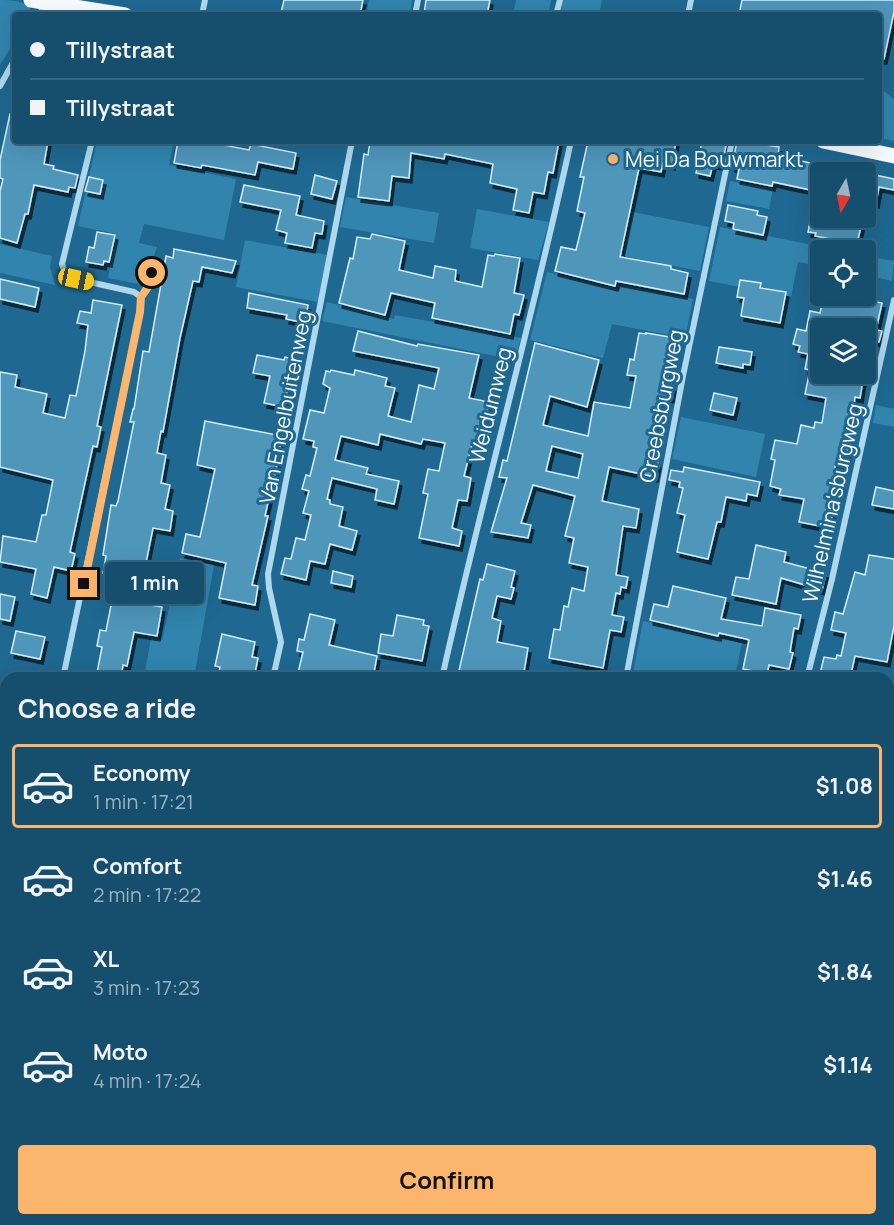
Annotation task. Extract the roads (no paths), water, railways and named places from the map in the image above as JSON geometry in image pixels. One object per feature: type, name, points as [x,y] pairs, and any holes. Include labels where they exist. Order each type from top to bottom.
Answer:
[{"type":"main road","points":[[39,6],[82,4],[110,12]]},
{"type":"main road","points":[[862,145],[894,156]]},
{"type":"street","points":[[0,87],[12,65]]},
{"type":"street","points":[[64,672],[138,323],[141,297],[134,292],[66,275],[62,264],[91,144]]},
{"type":"street","name":"Van Engelbuitenweg","points":[[274,672],[281,634],[269,588],[268,574],[351,144]]},
{"type":"street","name":"Weidumweg","points":[[443,672],[467,564],[554,221],[570,144]]},
{"type":"street","name":"Creebsburgweg","points":[[627,672],[685,365],[731,144]]},
{"type":"street","name":"Wilhelmina'sburgweg","points":[[809,672],[832,579],[894,300]]},
{"type":"lane","points":[[141,297],[148,287],[155,259]]},
{"type":"place","name":"Mei Da Bouwmarkt","points":[[613,159]]}]
